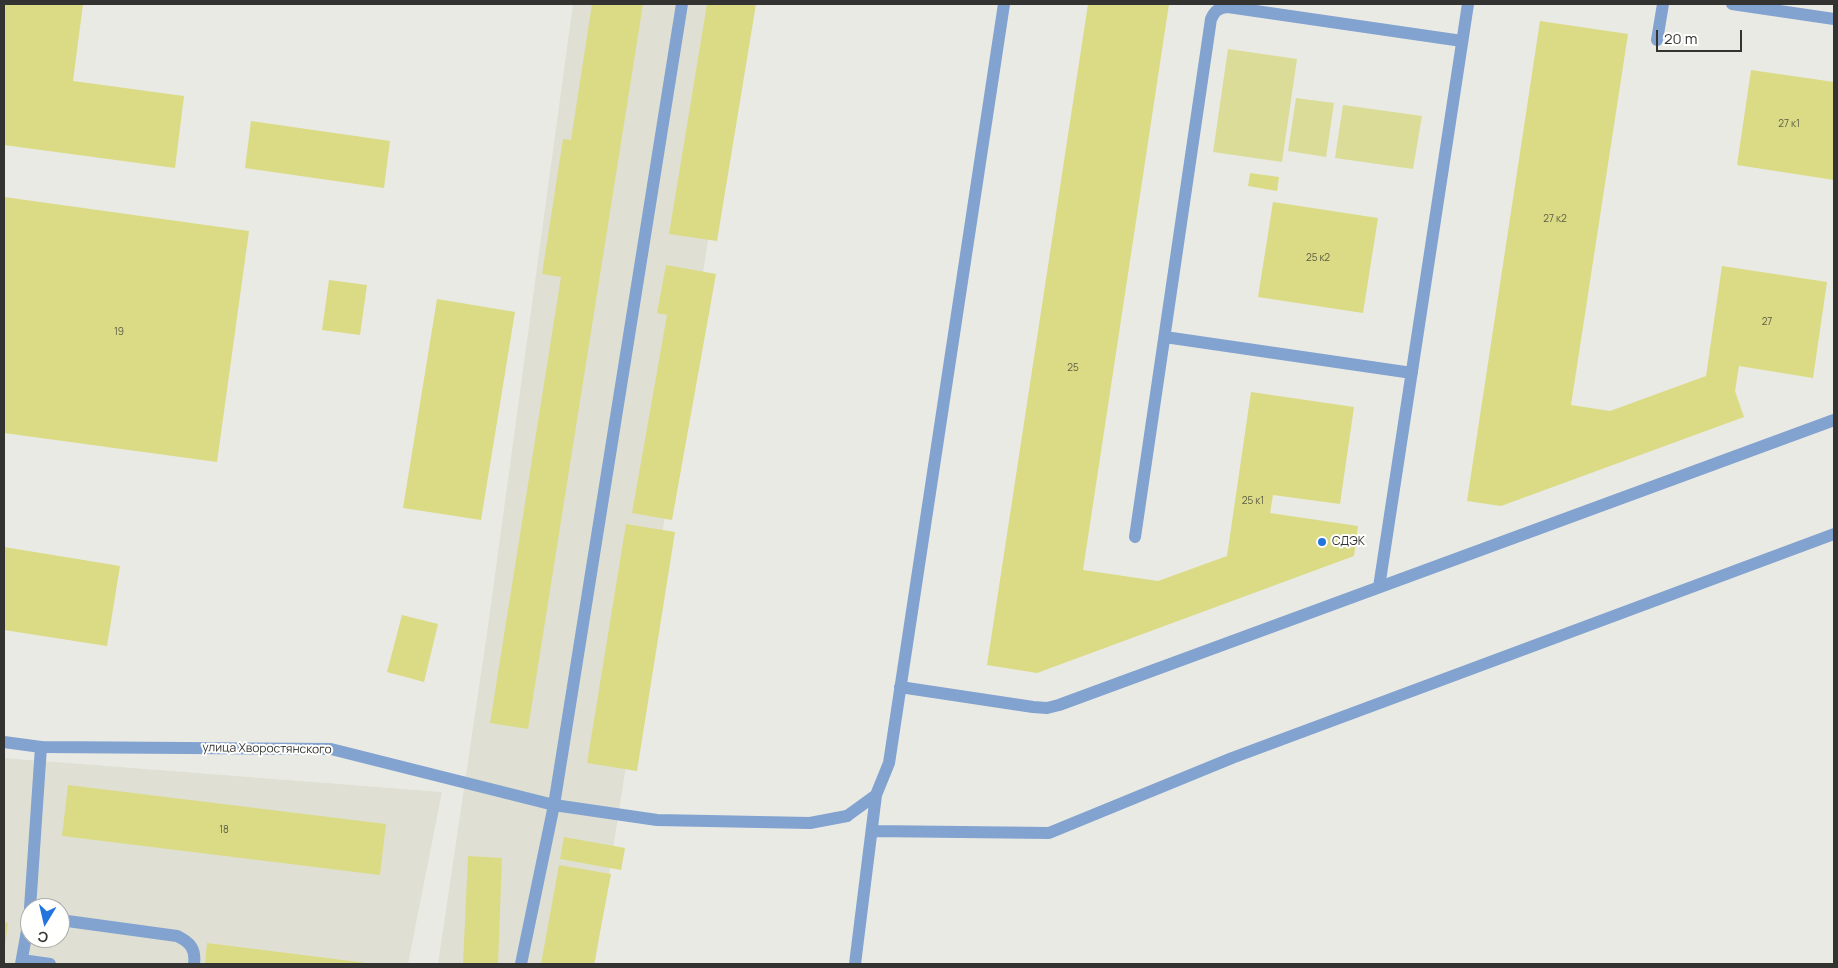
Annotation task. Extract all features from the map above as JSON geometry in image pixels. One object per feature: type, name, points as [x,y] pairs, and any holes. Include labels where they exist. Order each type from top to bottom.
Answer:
[{"type":"street","points":[[521,964],[554,805],[682,4]]},
{"type":"street","points":[[855,964],[876,795],[889,763],[1004,4]]},
{"type":"street","points":[[1379,587],[1468,4]]},
{"type":"street","points":[[1657,40],[1663,4]]},
{"type":"street","points":[[1732,4],[1834,19]]},
{"type":"street","points":[[1135,537],[1211,19],[1214,13],[1220,8],[1228,7],[1462,41]]},
{"type":"street","points":[[1165,337],[1412,373]]},
{"type":"street","points":[[900,687],[1047,708],[1068,702],[1834,420]]},
{"type":"street","points":[[872,831],[1049,833],[1232,758],[1834,534]]},
{"type":"street","name":"улица Хворостянского","points":[[4,742],[41,747],[331,749],[554,805],[657,820],[810,823],[847,816],[876,795]]},
{"type":"street","points":[[31,898],[41,747]]},
{"type":"street","points":[[70,921],[177,936],[187,941],[194,950],[194,964]]},
{"type":"street","points":[[24,948],[21,962],[50,964]]},
{"type":"shaded area","points":[[573,4],[745,4],[595,964],[438,964],[487,633]]},
{"type":"shaded area","points":[[4,758],[442,792],[408,964],[4,964]]},
{"type":"green space","points":[[1228,49],[1297,59],[1282,162],[1213,152]]},
{"type":"green space","points":[[1296,98],[1334,103],[1326,157],[1288,151]]},
{"type":"green space","points":[[1343,105],[1422,116],[1413,169],[1335,158]]},
{"type":"building","points":[[4,4],[83,4],[73,81],[184,96],[175,168],[4,145]]},
{"type":"building","points":[[592,4],[643,4],[528,729],[490,723],[561,277],[542,274],[563,139],[571,140]]},
{"type":"building","points":[[707,4],[756,4],[717,241],[669,234]]},
{"type":"building","points":[[1088,4],[1169,4],[1083,570],[1158,581],[1227,556],[1251,392],[1354,407],[1340,504],[1273,495],[1270,513],[1358,526],[1354,556],[1037,673],[987,665]]},
{"type":"building","points":[[1540,21],[1628,34],[1571,405],[1610,411],[1706,376],[1722,266],[1827,282],[1813,378],[1739,366],[1735,391],[1744,417],[1501,506],[1467,501]]},
{"type":"building","points":[[1751,70],[1834,82],[1834,180],[1737,165]]},
{"type":"building","points":[[251,121],[390,141],[384,188],[245,168]]},
{"type":"building","points":[[1250,173],[1279,177],[1277,191],[1248,186]]},
{"type":"building","points":[[4,197],[249,231],[217,462],[4,433]]},
{"type":"building","points":[[1273,202],[1378,218],[1363,313],[1258,297]]},
{"type":"building","points":[[666,265],[716,274],[672,520],[632,513],[667,315],[657,313]]},
{"type":"building","points":[[329,280],[367,285],[360,335],[322,330]]},
{"type":"building","points":[[437,299],[515,312],[481,520],[403,508]]},
{"type":"building","points":[[626,524],[675,532],[637,771],[587,763]]},
{"type":"building","points":[[4,547],[120,566],[107,646],[4,630]]},
{"type":"building","points":[[402,615],[438,624],[424,682],[387,672]]},
{"type":"building","points":[[68,785],[386,824],[380,875],[62,836]]},
{"type":"building","points":[[564,837],[625,848],[621,870],[560,859]]},
{"type":"building","points":[[468,856],[502,858],[498,964],[463,964]]},
{"type":"building","points":[[559,865],[611,874],[594,964],[541,964]]},
{"type":"building","points":[[4,922],[8,923],[5,945],[4,945]]},
{"type":"building","points":[[207,943],[367,963],[367,964],[205,964]]},
{"type":"place","name":"СДЭК","points":[[1322,542]]}]
